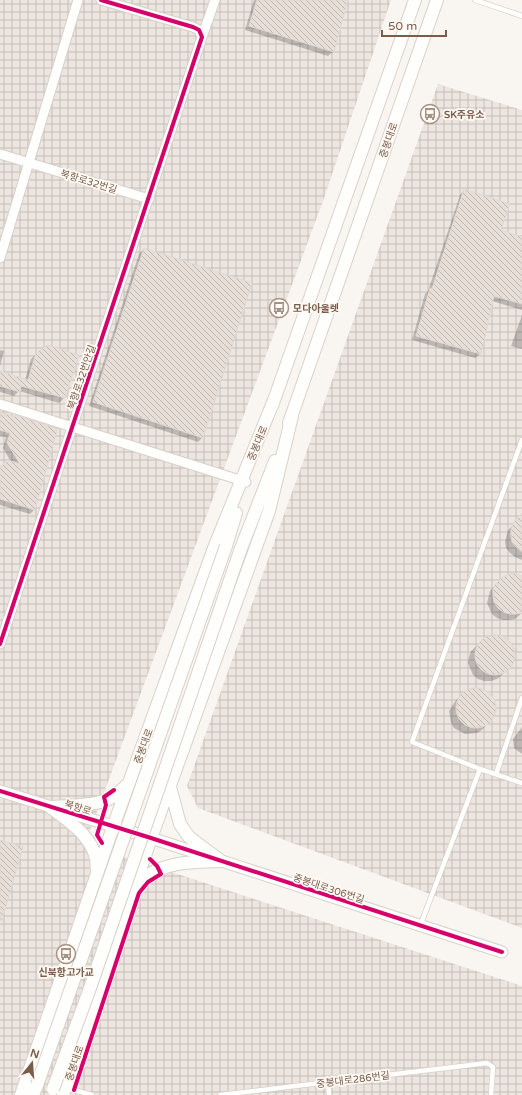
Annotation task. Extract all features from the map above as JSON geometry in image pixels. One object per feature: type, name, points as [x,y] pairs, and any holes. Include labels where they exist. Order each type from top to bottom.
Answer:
[{"type":"main road","name":"중봉대로","points":[[21,1095],[97,875],[214,548],[244,481],[274,400],[415,0]]},
{"type":"main road","name":"중봉대로","points":[[58,1092],[89,991],[240,551],[292,416],[436,0]]},
{"type":"main road","name":"중봉대로","points":[[58,1092],[135,888],[269,511],[292,416]]},
{"type":"main road","name":"중봉대로","points":[[35,1090],[226,546],[244,481]]},
{"type":"main road","points":[[50,807],[80,805],[107,800],[130,783]]},
{"type":"main road","points":[[170,787],[180,824],[189,837],[221,861]]},
{"type":"main road","points":[[50,807],[76,826],[90,846],[96,858],[97,875]]},
{"type":"main road","points":[[135,888],[148,876],[169,866],[190,862],[221,861]]},
{"type":"street","points":[[0,258],[78,0]]},
{"type":"street","points":[[101,0],[193,28],[198,30],[202,37]]},
{"type":"street","name":"북항로32번안길","points":[[0,644],[215,0]]},
{"type":"street","name":"북항로32번길","points":[[0,154],[149,199]]},
{"type":"street","points":[[0,404],[244,481]]},
{"type":"street","name":"북항로","points":[[0,791],[152,838]]},
{"type":"street","name":"중봉대로306번길","points":[[152,838],[502,952]]},
{"type":"lane","points":[[475,0],[522,16]]},
{"type":"lane","points":[[522,440],[412,742],[480,769],[522,783]]},
{"type":"lane","points":[[496,774],[522,698]]},
{"type":"lane","points":[[420,926],[480,769]]},
{"type":"lane","name":"중봉대로286번길","points":[[220,1095],[487,1063],[492,1067],[491,1095]]},
{"type":"lane","points":[[328,1081],[329,1095]]},
{"type":"lane","points":[[58,1092],[92,1095]]},
{"type":"shaded area","points":[[0,0],[391,0],[323,201],[85,844],[522,986],[522,1095],[0,1095]]},
{"type":"shaded area","points":[[438,84],[522,110],[522,928],[198,808],[187,786]]},
{"type":"building","points":[[257,0],[348,0],[334,52],[249,26]]},
{"type":"building","points":[[464,189],[510,204],[501,230],[522,237],[522,304],[494,296],[481,354],[416,336],[430,288],[432,289]]},
{"type":"building","points":[[144,248],[252,283],[203,438],[93,402]]},
{"type":"building","points":[[48,345],[79,355],[65,398],[21,386],[20,392],[0,386],[0,371],[28,380],[36,353]]},
{"type":"building","points":[[0,412],[15,417],[15,415],[55,428],[57,431],[35,510],[0,499],[0,467],[8,460],[20,464],[7,443],[10,433],[0,430]]},
{"type":"building","points":[[522,513],[522,552],[512,542],[511,529],[514,522]]},
{"type":"building","points":[[513,573],[522,576],[522,613],[510,614],[503,612],[498,608],[494,602],[493,589],[496,583],[506,575]]},
{"type":"building","points":[[499,635],[506,638],[512,644],[515,655],[514,663],[506,672],[499,675],[491,675],[484,672],[476,663],[475,651],[478,644],[487,636]]},
{"type":"building","points":[[480,688],[487,691],[493,697],[496,708],[495,716],[487,725],[480,728],[472,728],[465,725],[457,716],[456,704],[459,697],[468,689]]},
{"type":"building","points":[[0,840],[23,847],[2,920],[0,920]]},
{"type":"cycle path","points":[[0,644],[202,37],[199,30],[193,27],[101,0]]},
{"type":"cycle path","points":[[102,843],[97,835],[106,805],[104,797],[114,790]]},
{"type":"cycle path","points":[[0,791],[151,838],[502,952]]},
{"type":"cycle path","points":[[74,1090],[139,893],[148,882],[161,874],[157,866],[150,859]]},
{"type":"place","name":"SK주유소","points":[[430,114]]},
{"type":"place","name":"모다아울렛","points":[[279,308]]},
{"type":"place","name":"신북항고가교","points":[[66,954]]}]
